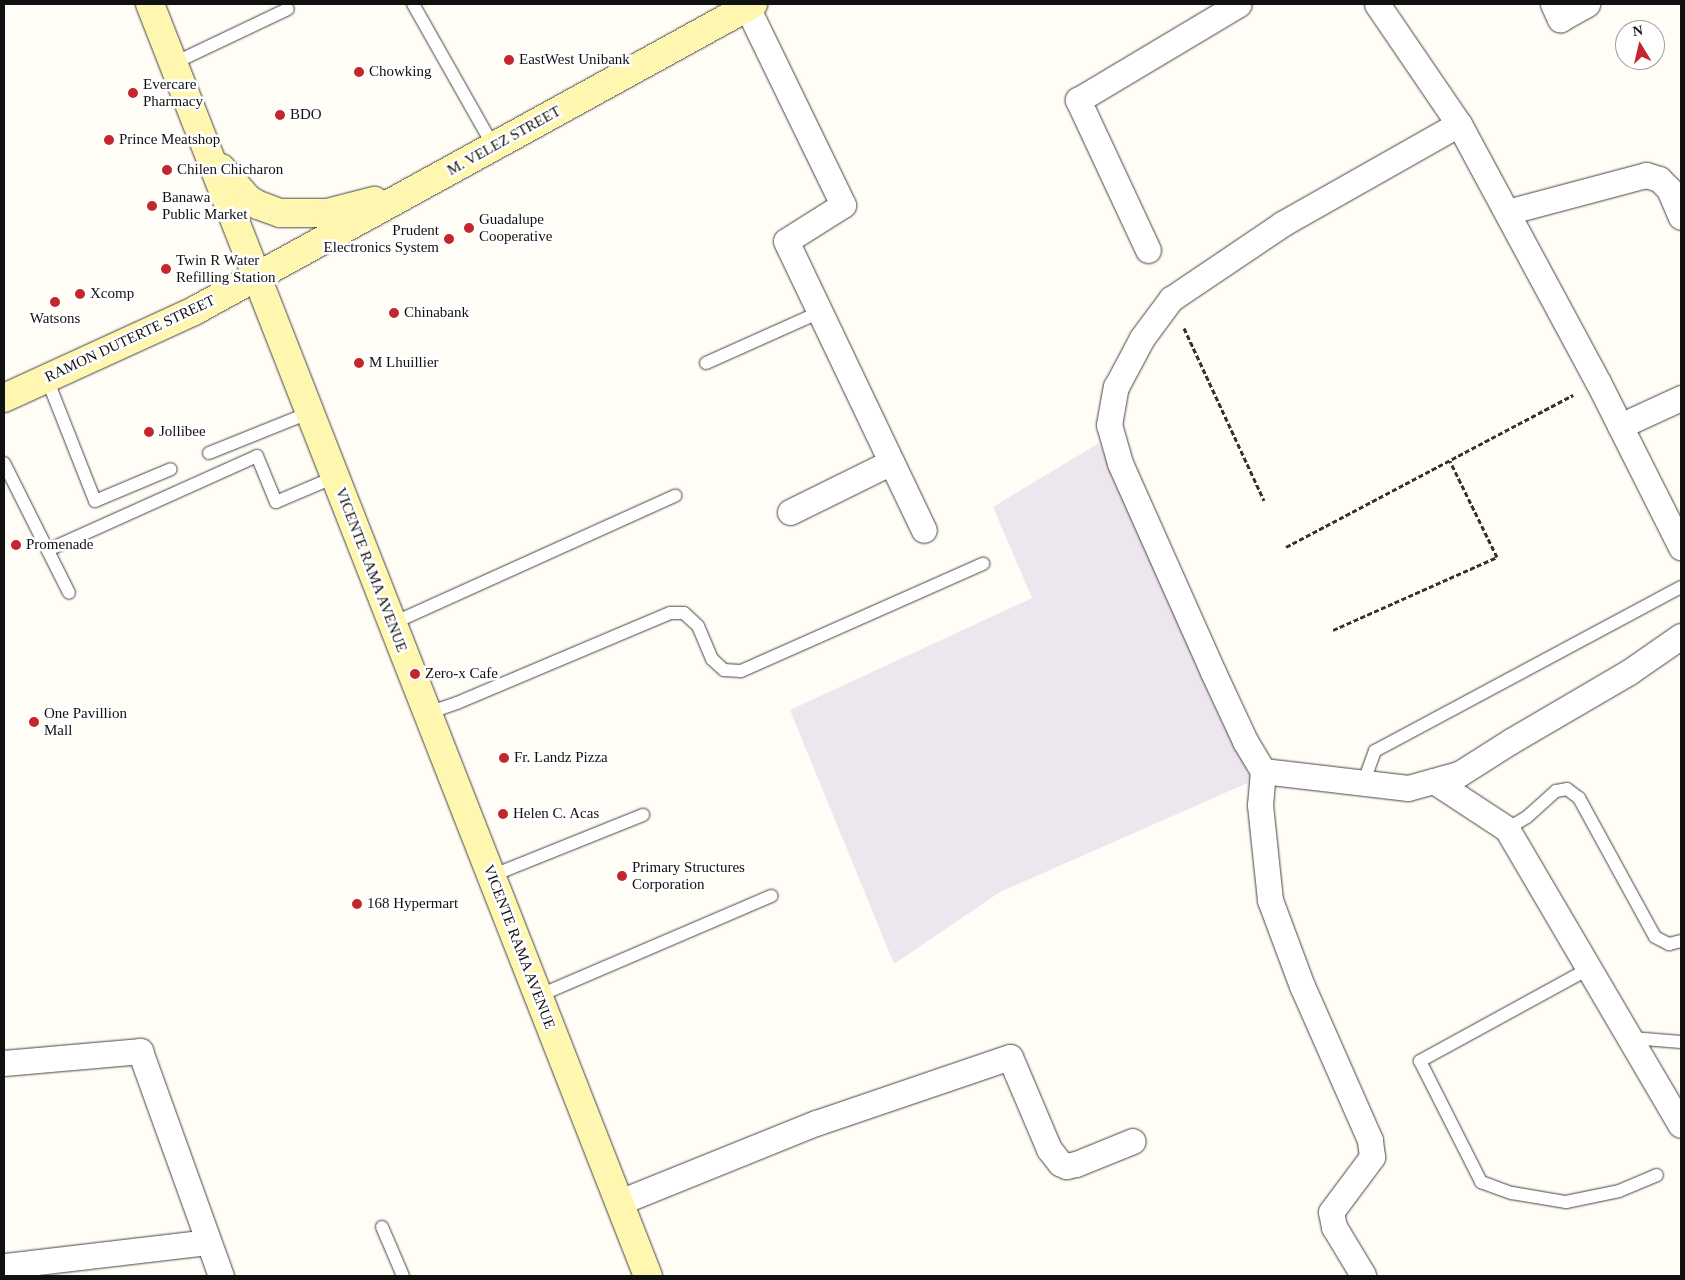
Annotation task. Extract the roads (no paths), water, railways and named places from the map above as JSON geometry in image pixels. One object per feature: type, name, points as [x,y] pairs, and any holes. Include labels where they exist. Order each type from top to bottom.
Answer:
[{"type":"main road","name":"VICENTE RAMA AVENUE","points":[[150,4],[256,278],[311,412],[391,624],[428,713],[648,1276]]},
{"type":"main road","name":"M. VELEZ STREET","points":[[256,278],[750,5]]},
{"type":"main road","points":[[198,124],[211,152],[230,181],[248,199],[280,213],[327,213],[420,186]]},
{"type":"main road","name":"RAMON DUTERTE STREET","points":[[4,398],[194,311],[256,278]]},
{"type":"street","points":[[1148,250],[1078,100],[1239,4]]},
{"type":"street","points":[[1377,4],[1459,124],[1598,382],[1681,547]]},
{"type":"street","points":[[1553,4],[1560,19],[1587,4]]},
{"type":"street","points":[[750,5],[843,205],[786,241],[924,530]]},
{"type":"street","points":[[1363,1275],[1334,1227],[1331,1212],[1372,1157],[1370,1140],[1302,986],[1270,900],[1260,805],[1263,771],[1245,741],[1209,664],[1120,463],[1109,425],[1116,387],[1142,338],[1170,299],[1282,224],[1459,124]]},
{"type":"street","points":[[1507,212],[1646,175],[1659,179],[1669,189],[1681,217]]},
{"type":"street","points":[[1620,426],[1681,398]]},
{"type":"street","points":[[790,512],[891,462]]},
{"type":"street","points":[[1263,771],[1364,781],[1408,788],[1459,774],[1511,741],[1629,672],[1681,636]]},
{"type":"street","points":[[1434,781],[1507,829],[1632,1038],[1681,1125]]},
{"type":"street","points":[[4,1063],[140,1051],[221,1276]]},
{"type":"street","points":[[620,1202],[816,1123],[1010,1057],[1046,1142],[1060,1163],[1066,1166],[1076,1164],[1133,1141]]},
{"type":"street","points":[[4,1266],[208,1242]]},
{"type":"lane","points":[[412,4],[494,147]]},
{"type":"lane","points":[[172,64],[288,9]]},
{"type":"lane","points":[[706,362],[820,312]]},
{"type":"lane","points":[[47,379],[95,501],[171,469]]},
{"type":"lane","points":[[209,453],[311,412]]},
{"type":"lane","points":[[48,550],[257,456],[276,502],[335,477]]},
{"type":"lane","points":[[4,463],[69,593]]},
{"type":"lane","points":[[391,624],[675,496]]},
{"type":"lane","points":[[428,713],[457,703],[670,612],[684,613],[698,626],[712,659],[724,670],[741,671],[983,564]]},
{"type":"lane","points":[[1364,781],[1375,751],[1681,587]]},
{"type":"lane","points":[[1507,829],[1527,818],[1556,791],[1567,789],[1579,798],[1655,937],[1669,944],[1681,941]]},
{"type":"lane","points":[[492,876],[643,815]]},
{"type":"lane","points":[[538,996],[770,896]]},
{"type":"lane","points":[[1590,968],[1420,1061],[1481,1182],[1512,1193],[1566,1202],[1619,1191],[1657,1175]]},
{"type":"lane","points":[[1632,1038],[1681,1042]]},
{"type":"lane","points":[[382,1227],[403,1276]]},
{"type":"place","name":"EastWest Unibank","points":[[509,60]]},
{"type":"place","name":"Chowking","points":[[359,72]]},
{"type":"place","name":"Evercare Pharmacy","points":[[133,93]]},
{"type":"place","name":"BDO","points":[[280,115]]},
{"type":"place","name":"Prince Meatshop","points":[[109,140]]},
{"type":"place","name":"Chilen Chicharon","points":[[167,170]]},
{"type":"place","name":"Banawa Public Market","points":[[152,206]]},
{"type":"place","name":"Guadalupe Cooperative","points":[[469,228]]},
{"type":"place","name":"Prudent Electronics System","points":[[449,239]]},
{"type":"place","name":"Twin R Water Refilling Station","points":[[166,269]]},
{"type":"place","name":"Xcomp","points":[[80,294]]},
{"type":"place","name":"Watsons","points":[[55,302]]},
{"type":"place","name":"Chinabank","points":[[394,313]]},
{"type":"place","name":"M Lhuillier","points":[[359,363]]},
{"type":"place","name":"Jollibee","points":[[149,432]]},
{"type":"place","name":"Promenade","points":[[16,545]]},
{"type":"place","name":"Zero-x Cafe","points":[[415,674]]},
{"type":"place","name":"One Pavillion Mall","points":[[34,722]]},
{"type":"place","name":"Fr. Landz Pizza","points":[[504,758]]},
{"type":"place","name":"Helen C. Acas","points":[[503,814]]},
{"type":"place","name":"Primary Structures Corporation","points":[[622,876]]},
{"type":"place","name":"168 Hypermart","points":[[357,904]]}]
